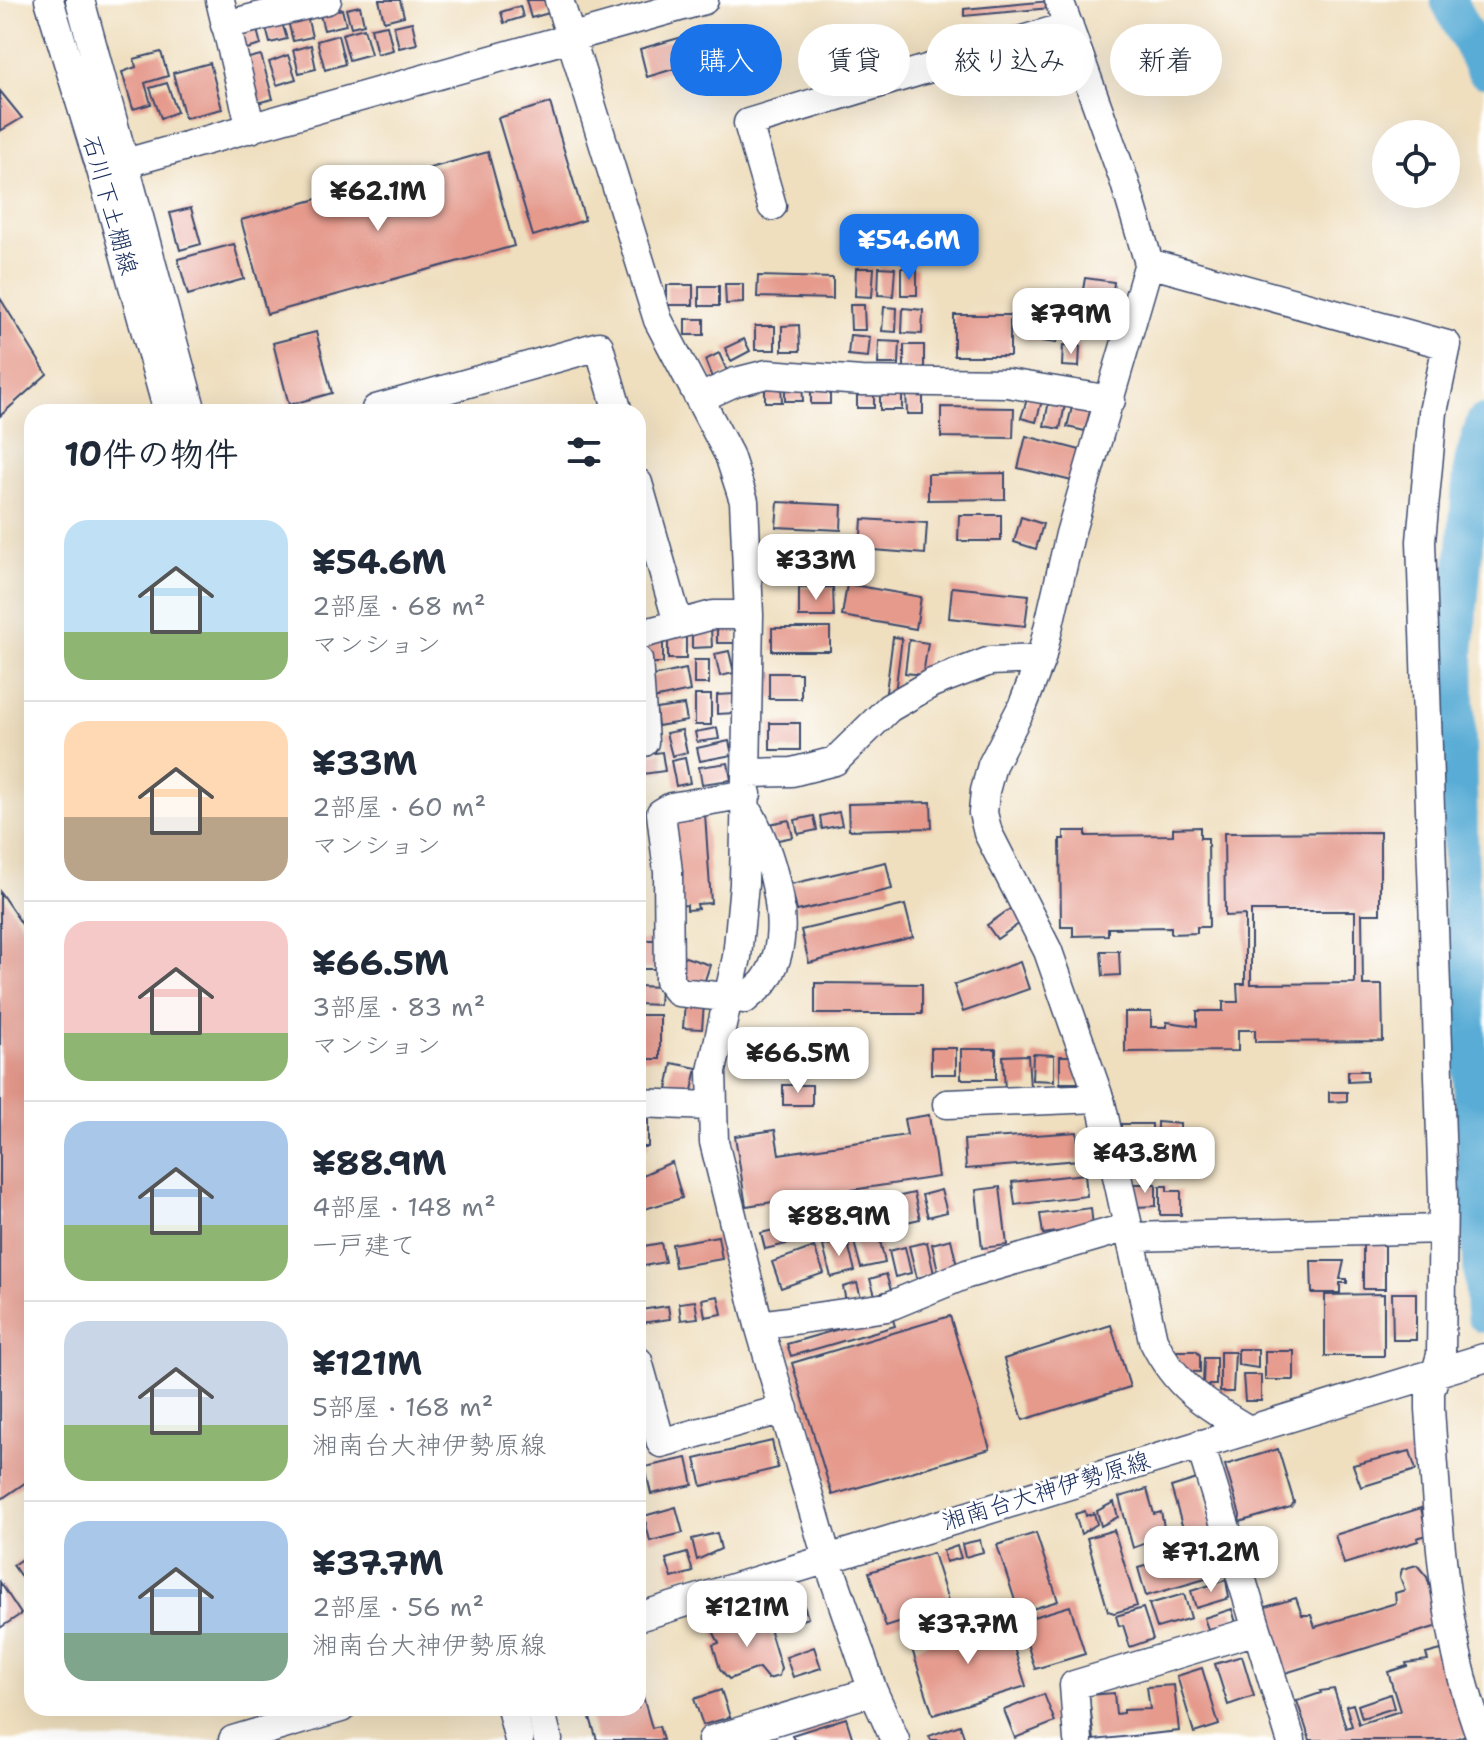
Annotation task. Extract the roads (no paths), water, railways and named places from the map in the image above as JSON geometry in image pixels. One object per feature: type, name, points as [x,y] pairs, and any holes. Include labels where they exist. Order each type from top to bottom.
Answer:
[{"type":"street","name":"石川下土棚線","points":[[49,0],[114,167],[189,404]]},
{"type":"street","name":"石川下土棚線","points":[[80,0],[166,404]]},
{"type":"street","points":[[251,129],[222,12],[327,0]]},
{"type":"street","points":[[559,0],[658,320],[729,455],[744,501],[749,615],[742,917],[714,1061],[710,1106],[714,1142],[759,1325],[827,1558],[873,1691],[895,1740]]},
{"type":"street","points":[[114,167],[572,40],[704,0]]},
{"type":"street","points":[[772,206],[748,123],[1064,13],[1124,180],[1149,263],[1070,534],[1041,659],[1023,705],[992,765],[983,813],[988,833],[1048,951],[1099,1098],[1143,1306],[1166,1367],[1183,1387],[1247,1429]]},
{"type":"street","points":[[1149,263],[1447,345],[1433,412],[1421,541],[1437,962],[1441,1355],[1445,1369],[1430,1409],[1443,1564],[1457,1653],[1469,1707],[1482,1740]]},
{"type":"street","points":[[394,404],[599,346],[616,404]]},
{"type":"street","points":[[700,398],[735,382],[767,374],[861,381],[1007,383],[1111,400]]},
{"type":"street","points":[[646,534],[678,623]]},
{"type":"street","points":[[646,632],[713,615],[749,615]]},
{"type":"street","points":[[747,792],[767,848],[780,922],[779,940],[763,982],[745,999],[728,1000],[678,992],[669,981],[667,859],[661,813],[671,807],[747,792],[792,772],[835,761],[889,708],[932,683],[990,661],[1041,659]]},
{"type":"street","points":[[947,1104],[1099,1098]]},
{"type":"street","points":[[646,1103],[710,1106]]},
{"type":"street","points":[[759,1325],[887,1307],[967,1274],[1129,1232],[1442,1229]]},
{"type":"street","name":"湘南台大神伊勢原線","points":[[646,1615],[1484,1358]]},
{"type":"street","points":[[646,1390],[661,1443],[784,1409]]},
{"type":"street","points":[[1200,1444],[1291,1740]]},
{"type":"street","points":[[1078,1740],[1074,1685],[1257,1630]]},
{"type":"street","points":[[712,1740],[873,1691]]},
{"type":"street","points":[[233,1740],[314,1716]]},
{"type":"street","points":[[513,1716],[519,1740]]},
{"type":"street","points":[[542,1716],[548,1740]]},
{"type":"waterway","points":[[1448,0],[1484,70]]},
{"type":"waterway","points":[[1484,422],[1472,462],[1456,654],[1462,920],[1484,1315]]}]
